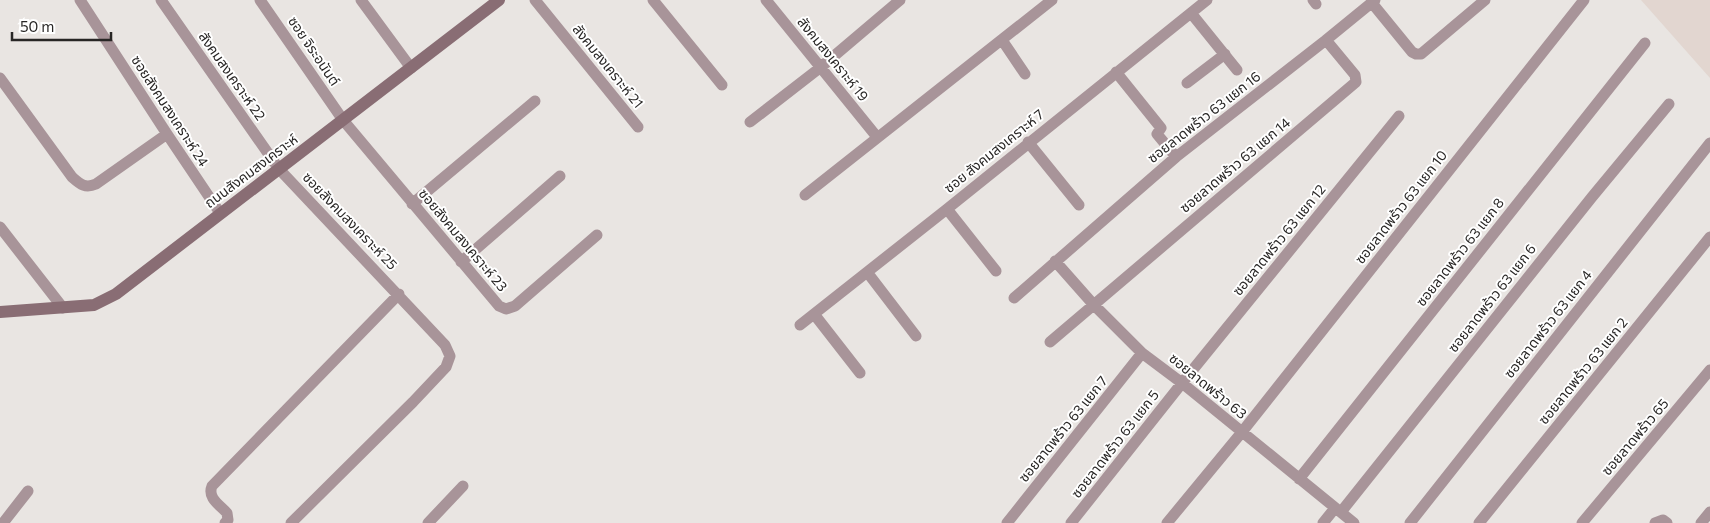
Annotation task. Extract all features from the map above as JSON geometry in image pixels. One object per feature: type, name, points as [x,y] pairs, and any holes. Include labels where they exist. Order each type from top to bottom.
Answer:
[{"type":"main road","name":"ถนนสังคมสงเคราะห์","points":[[0,312],[94,305],[116,294],[499,0]]},
{"type":"street","name":"ซอยสังคมสงเคราะห์ 24","points":[[80,0],[220,213]]},
{"type":"street","name":"สังคมสงเคราะห์ 22","points":[[161,0],[279,168]]},
{"type":"street","name":"ซอย จิระอนันต์","points":[[260,0],[343,120]]},
{"type":"street","points":[[361,0],[411,68]]},
{"type":"street","name":"สังคมสงเคราะห์ 21","points":[[536,0],[638,128]]},
{"type":"street","points":[[653,0],[722,85]]},
{"type":"street","name":"สังคมสงเคราะห์ 19","points":[[766,0],[877,137]]},
{"type":"street","points":[[750,122],[821,67],[900,0]]},
{"type":"street","points":[[805,195],[1052,0]]},
{"type":"street","name":"ซอย สังคมสงเคราะห์ 7","points":[[800,325],[1207,0]]},
{"type":"street","points":[[1373,1],[1412,52],[1421,54],[1485,0]]},
{"type":"street","name":"ซอยลาดพร้าว 63 แยก 10","points":[[1167,523],[1242,432],[1584,0]]},
{"type":"street","name":"ซอยลาดพร้าว 63 แยก 16","points":[[1014,298],[1176,157],[1373,1]]},
{"type":"street","points":[[1191,13],[1237,70]]},
{"type":"street","points":[[1002,40],[1025,74]]},
{"type":"street","name":"ซอยลาดพร้าว 63 แยก 14","points":[[1093,304],[1356,82],[1355,75],[1326,40]]},
{"type":"street","name":"ซอยลาดพร้าว 63 แยก 8","points":[[1299,479],[1645,43]]},
{"type":"street","points":[[1188,84],[1224,54]]},
{"type":"street","points":[[1116,72],[1161,128],[1157,134],[1176,157]]},
{"type":"street","points":[[0,78],[72,177],[84,186],[96,184],[167,134]]},
{"type":"street","points":[[412,204],[535,101]]},
{"type":"street","name":"ซอยลาดพร้าว 63 แยก 6","points":[[1322,523],[1338,510],[1668,104]]},
{"type":"street","name":"ซอยลาดพร้าว 63 แยก 12","points":[[1182,383],[1399,116]]},
{"type":"street","name":"ซอยสังคมสงเคราะห์ 23","points":[[343,120],[461,262],[499,306],[506,310],[515,306],[597,235]]},
{"type":"street","points":[[1028,142],[1079,205]]},
{"type":"street","name":"ซอยลาดพร้าว 63 แยก 4","points":[[1410,523],[1710,143]]},
{"type":"street","name":"ซอยสังคมสงเคราะห์ 25","points":[[279,168],[399,294],[445,345],[450,356],[446,367],[413,402],[291,523]]},
{"type":"street","points":[[461,262],[560,176]]},
{"type":"street","points":[[947,209],[996,271]]},
{"type":"street","points":[[0,227],[63,308]]},
{"type":"street","name":"ซอยลาดพร้าว 63 แยก 2","points":[[1479,523],[1710,237]]},
{"type":"street","name":"ซอยลาดพร้าว 63","points":[[1055,261],[1093,304],[1142,353],[1182,383],[1354,523]]},
{"type":"street","points":[[866,272],[916,336]]},
{"type":"street","points":[[225,523],[228,520],[227,513],[211,496],[212,486],[399,294]]},
{"type":"street","points":[[1050,342],[1093,304]]},
{"type":"street","points":[[814,314],[860,373]]},
{"type":"street","name":"ซอยลาดพร้าว 63 แยก 7","points":[[1007,523],[1142,353]]},
{"type":"street","name":"ซอยลาดพร้าว 65","points":[[1582,523],[1710,370]]},
{"type":"street","name":"ซอยลาดพร้าว 63 แยก 5","points":[[1071,523],[1182,383]]},
{"type":"street","points":[[428,523],[463,486]]},
{"type":"street","points":[[3,523],[28,491]]},
{"type":"street","points":[[1701,523],[1710,512]]},
{"type":"street","points":[[1655,523],[1663,520],[1667,523]]},
{"type":"shaded area","points":[[1641,0],[1710,0],[1710,78]]}]
